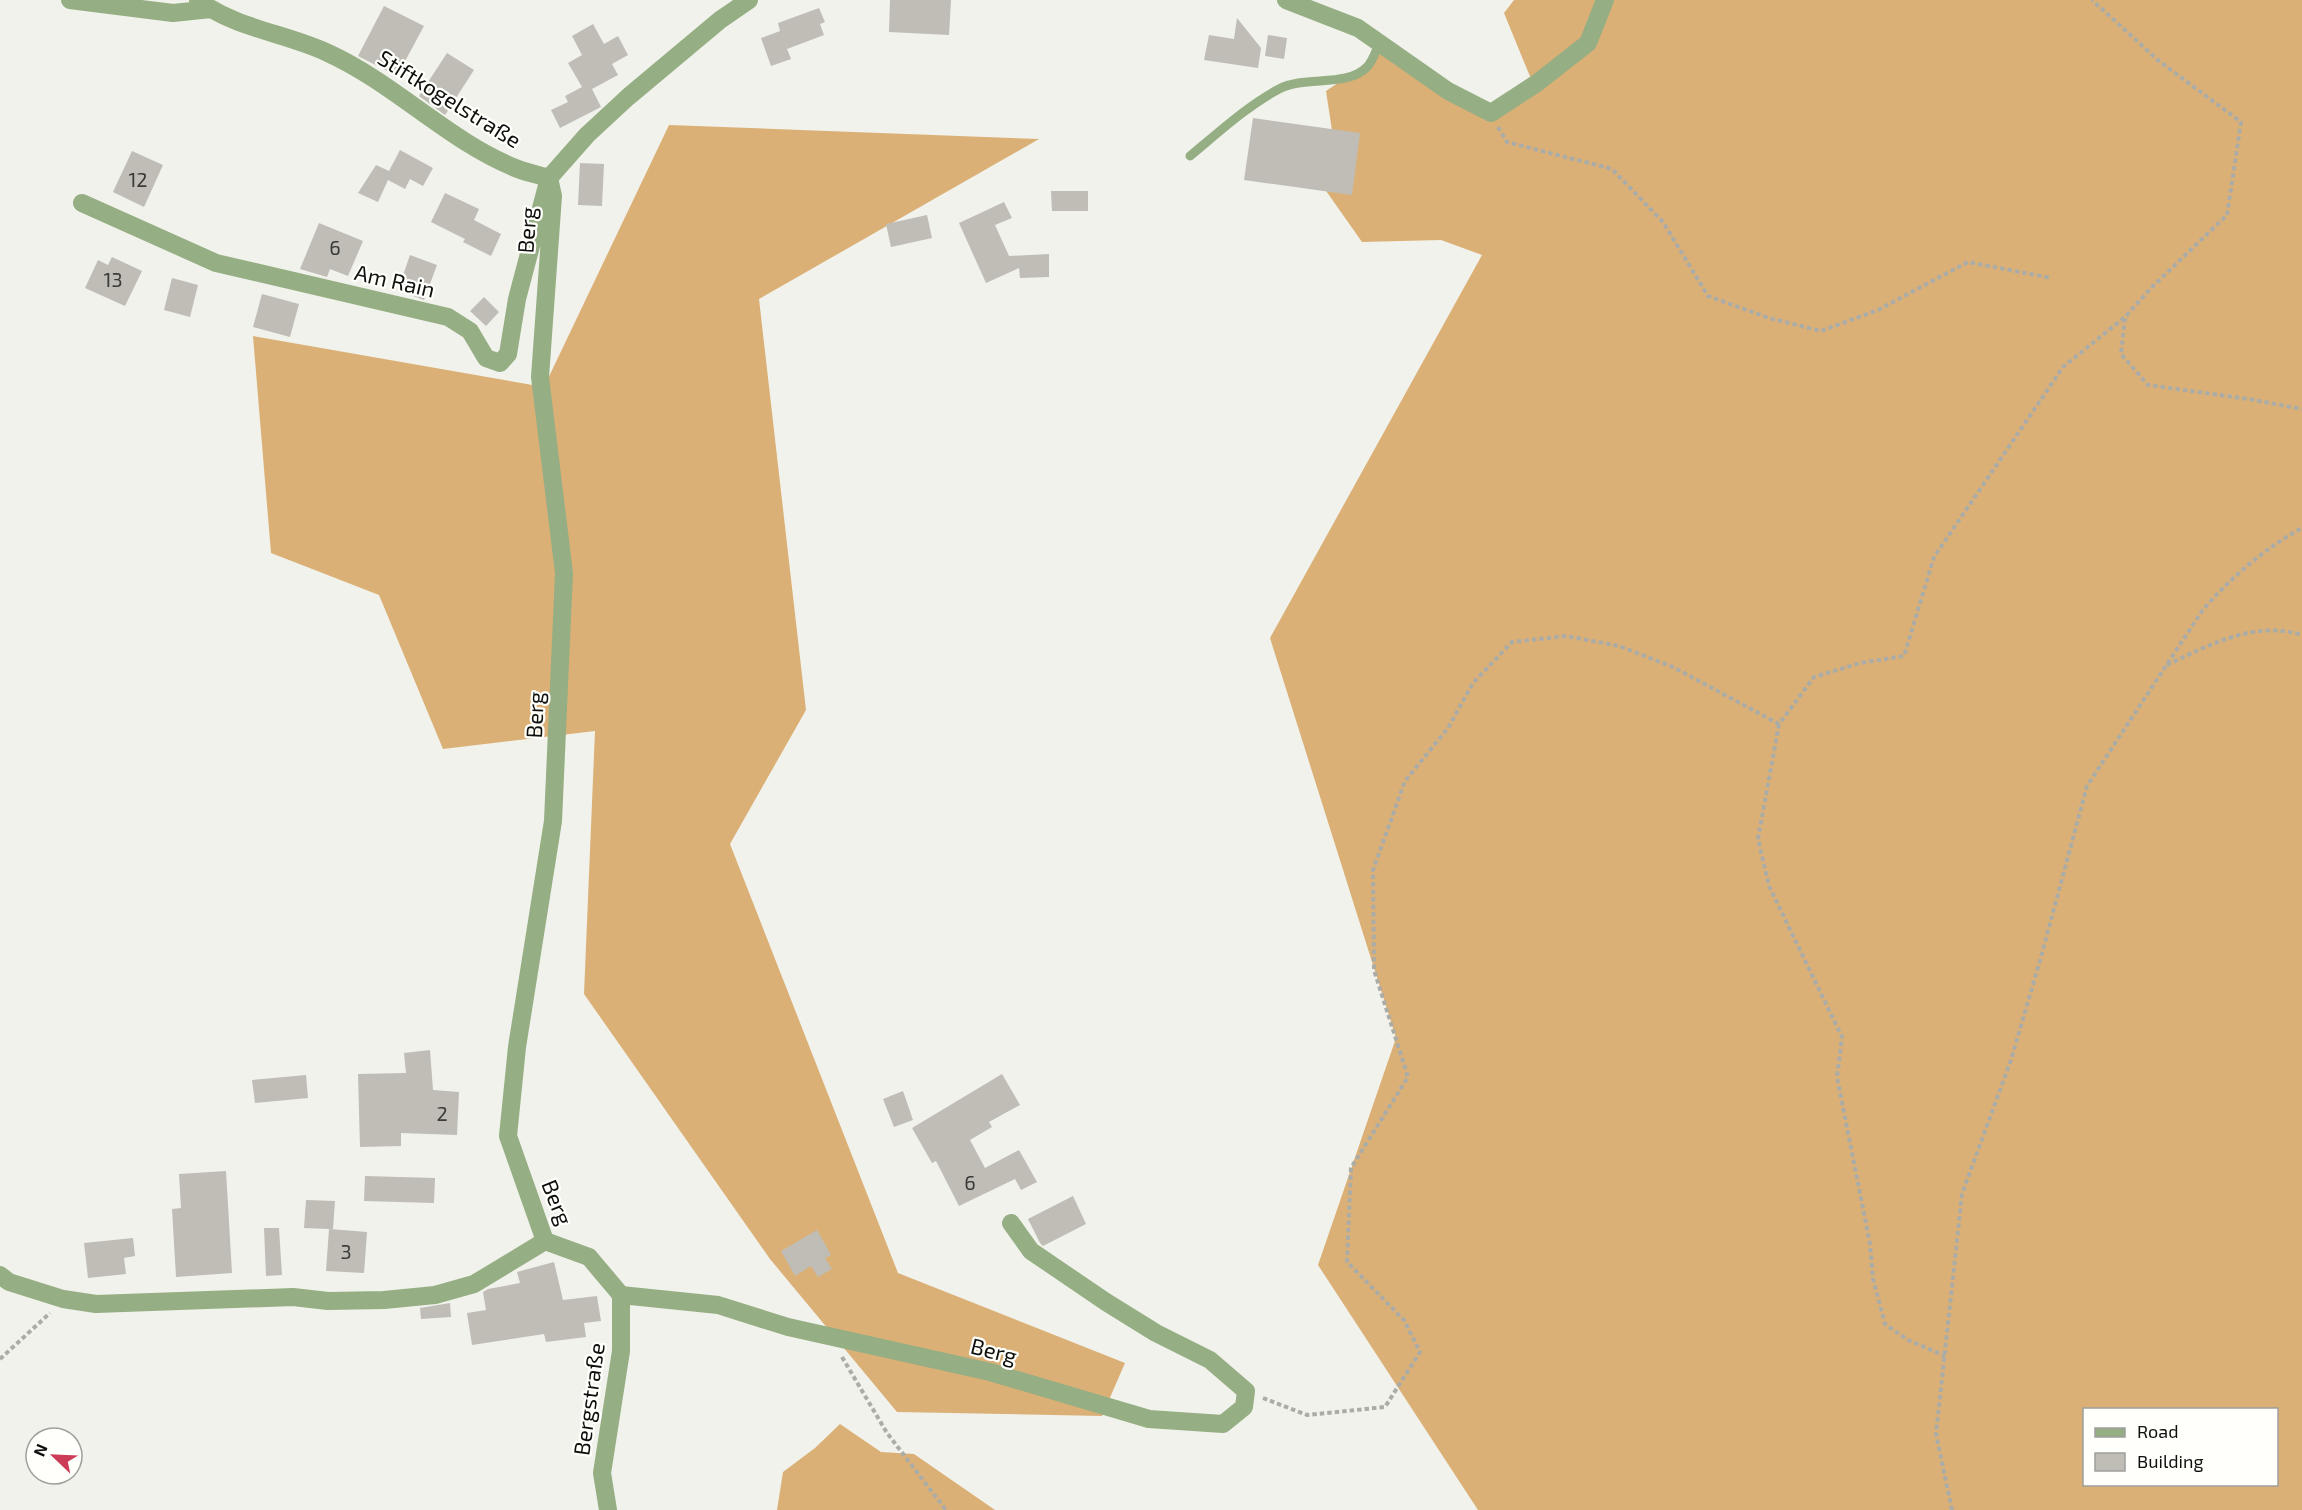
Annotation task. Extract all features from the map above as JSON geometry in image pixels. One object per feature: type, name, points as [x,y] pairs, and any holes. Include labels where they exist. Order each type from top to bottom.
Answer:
[{"type":"street","name":"Stiftkogelstraße","points":[[70,0],[173,13],[205,5],[240,23],[284,36],[328,53],[362,71],[451,132],[497,159],[519,170],[549,178]]},
{"type":"street","points":[[549,178],[587,135],[628,97],[720,20],[749,0]]},
{"type":"street","points":[[1286,0],[1358,28],[1448,91],[1491,113],[1537,83],[1588,43],[1605,0]]},
{"type":"street","name":"Am Rain","points":[[82,203],[216,263],[448,317],[470,331],[486,358],[500,363],[508,354],[517,299],[549,178]]},
{"type":"street","name":"Berg","points":[[549,178],[553,196],[540,377],[564,573],[562,620],[553,821],[517,1047],[508,1136],[545,1241],[589,1257],[621,1295],[718,1305],[788,1328],[990,1372],[1149,1419],[1223,1425],[1244,1407],[1246,1391]]},
{"type":"street","points":[[1011,1223],[1032,1251],[1156,1333],[1210,1360],[1246,1391]]},
{"type":"street","points":[[0,1275],[9,1282],[63,1299],[96,1304],[293,1297],[328,1301],[384,1300],[435,1295],[474,1284],[545,1241]]},
{"type":"street","name":"Bergstraße","points":[[608,1510],[602,1473],[621,1351],[621,1295]]},
{"type":"lane","points":[[1190,156],[1262,99],[1281,88],[1299,81],[1345,79],[1358,74],[1369,65],[1380,42]]},
{"type":"path","points":[[1945,1356],[1908,1340],[1885,1324],[1873,1279],[1862,1201],[1837,1077],[1842,1037],[1769,886],[1758,839],[1764,796],[1779,724],[1814,676],[1860,663],[1905,656],[1934,557],[2063,367],[2125,317],[2152,287],[2227,215],[2241,122],[2159,61],[2092,0]]},
{"type":"path","points":[[1491,113],[1507,142],[1612,169],[1663,222],[1708,296],[1769,318],[1821,331],[1878,310],[1968,262],[2051,278]]},
{"type":"path","points":[[2125,317],[2121,354],[2148,385],[2302,409]]},
{"type":"path","points":[[1952,1510],[1936,1434],[1962,1194],[2011,1060],[2087,786],[2202,611],[2214,597],[2280,539],[2302,528]]},
{"type":"path","points":[[2166,665],[2215,643],[2257,630],[2291,631],[2302,635]]},
{"type":"path","points":[[1246,1391],[1307,1415],[1385,1407],[1420,1352],[1404,1320],[1347,1262],[1351,1168],[1408,1077],[1374,970],[1373,870],[1405,781],[1448,728],[1473,682],[1512,642],[1566,636],[1619,646],[1673,667],[1779,724]]},
{"type":"path","points":[[0,1359],[63,1299]]},
{"type":"path","points":[[830,1337],[887,1433],[946,1510]]},
{"type":"shaded area","points":[[1514,0],[2302,0],[2302,1510],[1478,1510],[1318,1265],[1396,1038],[1270,638],[1482,255],[1441,240],[1362,242],[1317,178],[1333,137],[1326,91],[1383,52],[1485,120],[1536,91],[1504,13]]},
{"type":"shaded area","points":[[669,125],[1039,139],[759,299],[806,710],[730,844],[898,1273],[1125,1363],[1102,1416],[897,1412],[770,1259],[584,994],[595,731],[443,749],[379,595],[271,553],[253,336],[544,387]]},
{"type":"shaded area","points":[[840,1424],[881,1452],[914,1454],[995,1510],[777,1510],[783,1472],[815,1448]]},
{"type":"building","points":[[890,0],[951,0],[949,35],[889,32]]},
{"type":"building","points":[[384,6],[424,26],[397,76],[358,56]]},
{"type":"building","points":[[819,8],[825,22],[820,24],[824,35],[787,49],[791,59],[771,66],[761,38],[780,31],[778,23]]},
{"type":"building","points":[[1237,18],[1261,48],[1258,68],[1204,60],[1209,35],[1234,39]]},
{"type":"building","points":[[593,24],[604,44],[618,36],[628,55],[612,64],[618,75],[592,89],[601,107],[560,128],[551,110],[568,102],[565,96],[582,87],[568,63],[582,55],[572,36]]},
{"type":"building","points":[[1268,35],[1287,38],[1284,59],[1265,56]]},
{"type":"building","points":[[447,53],[474,70],[445,115],[419,96]]},
{"type":"building","points":[[1253,118],[1360,133],[1352,195],[1244,180]]},
{"type":"building","points":[[400,150],[433,168],[423,186],[410,179],[405,189],[388,180],[378,202],[358,193],[376,165],[389,171]]},
{"type":"building","points":[[132,151],[163,165],[144,207],[113,192]]},
{"type":"building","points":[[580,163],[604,164],[602,206],[578,205]]},
{"type":"building","points":[[1051,191],[1088,191],[1088,211],[1052,211]]},
{"type":"building","points":[[445,193],[479,209],[474,220],[501,234],[491,256],[463,242],[465,239],[431,222]]},
{"type":"building","points":[[1004,202],[1012,218],[995,225],[1009,256],[1049,254],[1049,277],[1020,278],[1019,268],[986,283],[959,223]]},
{"type":"building","points":[[927,215],[932,238],[891,247],[886,224]]},
{"type":"building","points":[[319,223],[363,241],[348,276],[330,269],[327,277],[300,269]]},
{"type":"building","points":[[410,255],[437,265],[424,300],[398,290]]},
{"type":"building","points":[[112,257],[142,271],[125,306],[85,288],[98,260],[108,265]]},
{"type":"building","points":[[172,278],[198,285],[190,317],[164,310]]},
{"type":"building","points":[[262,294],[299,304],[290,337],[253,327]]},
{"type":"building","points":[[484,297],[499,312],[486,326],[470,311]]},
{"type":"building","points":[[430,1050],[433,1090],[459,1092],[457,1135],[401,1133],[401,1146],[360,1147],[358,1074],[406,1073],[404,1053]]},
{"type":"building","points":[[1002,1074],[1020,1105],[989,1122],[992,1127],[970,1140],[985,1168],[1019,1150],[1037,1182],[1021,1190],[1015,1179],[959,1206],[936,1161],[932,1163],[912,1128]]},
{"type":"building","points":[[306,1075],[308,1098],[255,1103],[252,1080]]},
{"type":"building","points":[[903,1091],[913,1120],[894,1127],[883,1099]]},
{"type":"building","points":[[226,1171],[232,1273],[176,1277],[172,1209],[181,1208],[179,1174]]},
{"type":"building","points":[[365,1176],[435,1178],[434,1203],[364,1201]]},
{"type":"building","points":[[1073,1196],[1086,1224],[1043,1246],[1028,1219]]},
{"type":"building","points":[[306,1200],[335,1201],[333,1229],[330,1229],[367,1232],[364,1273],[326,1271],[329,1229],[304,1228]]},
{"type":"building","points":[[264,1228],[279,1228],[282,1275],[266,1276]]},
{"type":"building","points":[[817,1230],[831,1255],[825,1258],[832,1269],[818,1277],[811,1266],[795,1276],[781,1251]]},
{"type":"building","points":[[133,1238],[135,1256],[124,1258],[126,1274],[88,1278],[84,1243]]},
{"type":"building","points":[[554,1262],[563,1300],[597,1296],[601,1321],[584,1323],[586,1337],[546,1342],[544,1334],[472,1345],[467,1313],[486,1310],[483,1292],[520,1283],[517,1272]]},
{"type":"building","points":[[450,1303],[451,1317],[421,1319],[420,1308]]}]
